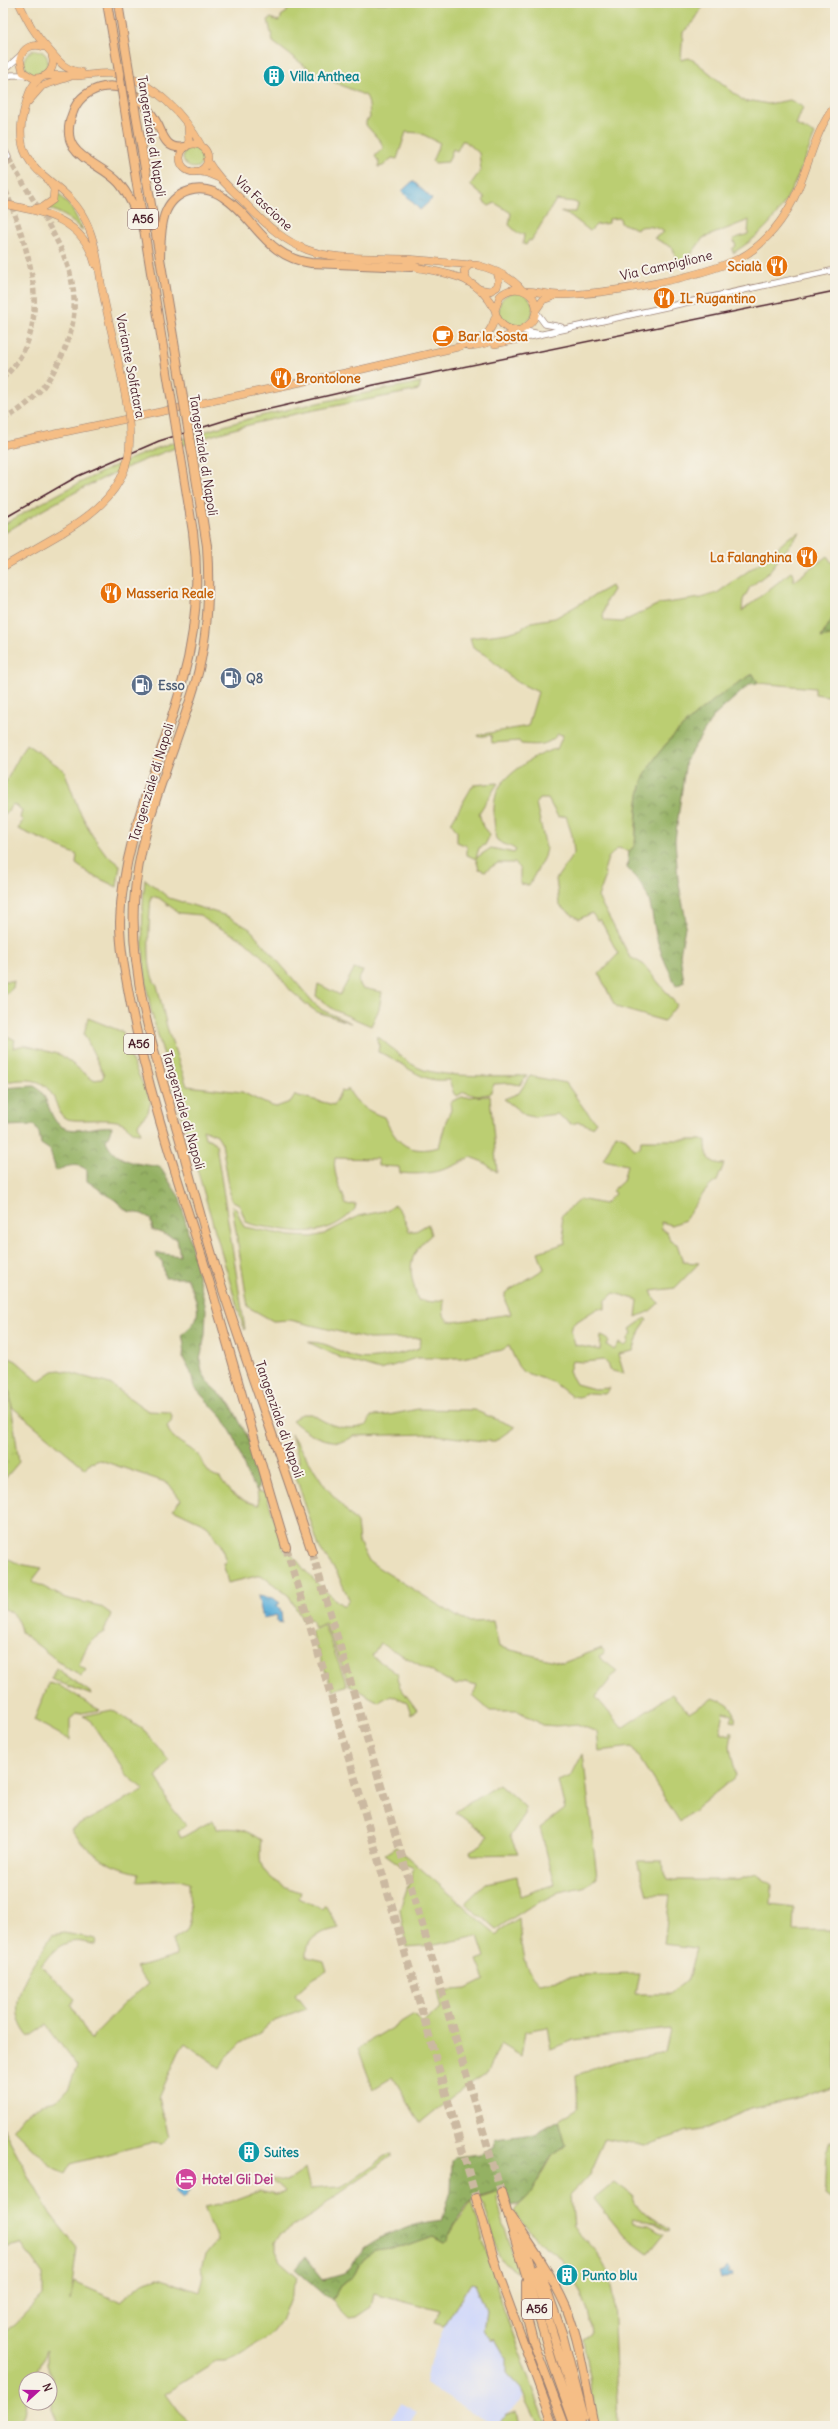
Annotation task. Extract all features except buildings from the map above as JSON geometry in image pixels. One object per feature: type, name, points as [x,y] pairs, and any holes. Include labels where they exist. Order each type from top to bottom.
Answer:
[{"type":"highway","name":"Tangenziale di Napoli","points":[[107,3],[193,532],[197,593],[194,626],[182,683],[131,846],[124,879],[120,924],[123,964],[139,1046],[165,1140],[212,1290],[286,1547]]},
{"type":"highway","name":"Tangenziale di Napoli","points":[[118,3],[207,546],[209,578],[204,643],[196,681],[162,783],[140,864],[134,917],[138,978],[149,1033],[220,1283],[279,1451],[312,1552]]},
{"type":"highway","points":[[145,232],[129,197],[119,183],[87,162],[74,147],[70,125],[75,107],[80,100],[95,90],[109,86],[123,88],[135,95],[148,107],[167,142],[176,147],[187,146]]},
{"type":"highway","points":[[160,258],[162,227],[166,209],[178,196],[198,189],[222,196],[268,243],[295,259],[311,263],[411,267]]},
{"type":"highway","name":"A56","points":[[501,2192],[553,2364],[575,2426]]},
{"type":"highway","name":"A56","points":[[476,2198],[500,2279],[554,2426]]},
{"type":"highway","points":[[506,2208],[539,2259],[570,2320],[589,2400],[588,2426]]},
{"type":"highway","points":[[512,2218],[578,2426]]},
{"type":"highway","points":[[518,2227],[588,2426]]},
{"type":"highway","points":[[525,2236],[588,2426]]},
{"type":"highway","points":[[532,2248],[562,2333],[588,2426]]},
{"type":"highway","points":[[539,2259],[566,2332],[588,2426]]},
{"type":"highway","points":[[526,2273],[526,2314],[533,2341],[567,2426]]},
{"type":"highway","points":[[526,2273],[544,2351],[571,2426]]},
{"type":"highway","points":[[547,2273],[566,2320],[588,2426]]},
{"type":"main road","points":[[18,3],[33,31],[44,47],[67,69],[88,73],[118,74],[134,80],[150,90],[187,123],[206,153],[207,160],[204,167],[196,171]]},
{"type":"main road","points":[[44,47],[39,45],[28,47],[21,55],[20,64],[27,75],[43,77],[74,76]]},
{"type":"main road","name":"Variante Solfatara","points":[[3,567],[88,517],[106,500],[120,481],[126,465],[130,446],[130,424],[96,250],[83,215],[63,190],[42,174],[28,160],[21,144],[20,127],[30,89],[43,77],[53,64],[52,54]]},
{"type":"main road","points":[[26,105],[42,86],[88,73]]},
{"type":"main road","name":"Via Campiglione","points":[[536,311],[544,300],[558,295],[643,285],[689,274],[740,257],[764,240],[791,205],[819,136],[835,106]]},
{"type":"main road","points":[[187,123],[187,146]]},
{"type":"main road","points":[[202,147],[196,144],[187,146],[181,153],[180,161],[185,168],[207,173],[220,180]]},
{"type":"main road","name":"Via Fascione","points":[[207,160],[220,180],[268,228],[293,245],[325,256],[384,260],[402,259],[470,264],[485,267],[497,272],[516,283],[524,290]]},
{"type":"main road","points":[[27,209],[43,207],[52,200],[54,189],[42,174]]},
{"type":"main road","name":"Variante Solfatara","points":[[3,204],[27,209],[56,218],[77,233],[87,246],[100,275]]},
{"type":"main road","name":"Via Fascione","points":[[384,260],[411,267],[441,271],[467,281],[478,289],[495,312]]},
{"type":"main road","points":[[467,281],[464,271],[470,264]]},
{"type":"main road","points":[[478,289],[490,291],[497,287],[499,280],[497,272]]},
{"type":"main road","points":[[458,347],[486,336],[492,326],[497,300],[503,292],[512,289],[524,290],[532,297],[536,311],[529,325],[479,345]]},
{"type":"main road","name":"Via Campiglione","points":[[524,290],[558,295]]},
{"type":"main road","points":[[495,312],[504,326],[518,330]]},
{"type":"main road","points":[[3,445],[359,370],[458,347],[520,339]]},
{"type":"street","points":[[3,72],[21,55]]},
{"type":"street","points":[[3,80],[11,75],[27,75]]},
{"type":"street","points":[[3,147],[8,157]]},
{"type":"street","points":[[520,339],[568,327],[835,270]]},
{"type":"street","points":[[536,311],[549,326],[568,327]]},
{"type":"street","points":[[518,330],[542,334]]},
{"type":"shaded area","points":[[472,2283],[475,2284],[486,2311],[483,2331],[495,2339],[507,2358],[506,2373],[521,2389],[523,2396],[522,2401],[495,2426],[425,2384],[427,2372],[444,2326]]},
{"type":"shaded area","points":[[401,2404],[417,2412],[407,2426],[386,2426]]},
{"type":"green space","points":[[288,3],[705,3],[693,23],[683,32],[681,60],[689,58],[696,62],[745,102],[753,101],[768,104],[790,100],[803,107],[796,125],[815,134],[793,187],[776,215],[751,241],[733,253],[732,249],[736,246],[733,239],[748,234],[749,220],[703,238],[687,260],[678,265],[673,248],[654,238],[664,232],[662,230],[646,226],[639,227],[637,229],[621,223],[620,218],[609,219],[609,223],[596,225],[590,231],[571,216],[560,212],[576,212],[578,204],[574,202],[556,200],[531,241],[529,240],[526,245],[523,244],[524,234],[519,234],[509,225],[511,213],[495,203],[489,206],[483,201],[485,198],[470,185],[481,170],[479,153],[465,141],[462,141],[457,151],[453,149],[448,162],[435,163],[432,161],[440,143],[420,133],[406,132],[397,159],[392,158],[383,166],[378,167],[379,162],[375,156],[383,148],[381,142],[366,125],[366,121],[370,118],[369,104],[366,96],[309,71],[309,69],[273,42],[268,20],[271,18],[278,21],[281,19],[281,16],[287,12]]},
{"type":"green space","points":[[36,50],[45,53],[48,62],[45,71],[36,74],[27,71],[24,62],[27,53]]},
{"type":"green space","points":[[194,146],[198,147],[204,153],[204,161],[198,167],[194,168],[190,167],[184,161],[183,157],[184,153],[190,147]]},
{"type":"green space","points":[[58,193],[72,209],[83,230],[65,216],[49,208]]},
{"type":"green space","points":[[519,292],[528,297],[532,302],[532,316],[528,321],[523,325],[513,326],[509,325],[500,316],[499,306],[500,302],[509,293]]},
{"type":"green space","points":[[421,382],[419,390],[312,410],[259,422],[180,446],[127,467],[102,479],[51,505],[3,534],[3,525],[44,501],[130,459],[174,442],[265,415]]},
{"type":"green space","points":[[800,532],[768,573],[750,587],[743,600],[742,611],[792,571],[794,581],[827,556],[832,563],[835,560],[835,614],[821,637],[835,635],[835,697],[815,694],[815,688],[758,683],[753,674],[705,707],[672,738],[658,754],[647,770],[639,793],[635,846],[629,851],[618,848],[608,858],[604,871],[606,876],[598,897],[630,957],[643,964],[677,1005],[664,1021],[619,1008],[614,1004],[599,974],[618,954],[600,919],[597,921],[592,913],[579,919],[559,904],[556,879],[574,853],[572,835],[566,816],[558,817],[548,799],[539,799],[536,803],[546,848],[544,857],[529,885],[520,884],[520,868],[515,863],[498,863],[485,871],[479,869],[476,859],[467,855],[467,846],[457,842],[457,831],[451,823],[473,785],[498,783],[479,813],[483,827],[490,835],[485,845],[479,848],[476,858],[491,848],[514,853],[516,850],[499,842],[496,837],[494,806],[498,790],[505,780],[518,768],[542,754],[557,749],[563,735],[558,734],[550,741],[537,745],[521,744],[519,741],[492,743],[491,735],[478,737],[478,735],[528,726],[538,692],[515,681],[487,656],[473,648],[470,638],[507,633],[521,629],[531,622],[555,618],[611,586],[613,590],[606,601],[603,617],[605,621],[622,622],[659,604],[701,598],[717,593],[768,557],[788,538]]},
{"type":"green space","points":[[835,614],[835,635],[821,638]]},
{"type":"green space","points":[[753,674],[758,683],[750,684],[713,717],[686,760],[675,840],[678,879],[686,921],[680,955],[684,982],[676,986],[659,946],[647,896],[643,887],[627,868],[629,851],[635,846],[639,793],[647,770],[672,738],[705,707]]},
{"type":"green space","points":[[26,744],[64,770],[78,808],[92,835],[105,853],[120,865],[117,887],[90,874],[76,864],[77,855],[18,829],[23,820],[20,818],[22,810],[13,804],[3,817],[3,787]]},
{"type":"green space","points":[[145,879],[169,898],[227,916],[250,929],[314,1003],[322,1010],[351,1023],[317,1012],[307,1005],[291,991],[268,962],[244,940],[210,923],[200,915],[179,913],[159,898],[151,896],[149,929],[150,969],[153,979],[157,985],[167,1027],[187,1086],[242,1092],[276,1107],[290,1102],[295,1095],[334,1105],[341,1091],[346,1092],[348,1088],[358,1102],[384,1117],[399,1140],[411,1148],[419,1149],[439,1147],[446,1121],[451,1110],[450,1102],[462,1097],[490,1096],[497,1172],[483,1162],[470,1157],[445,1169],[419,1174],[400,1173],[399,1167],[378,1166],[378,1159],[335,1158],[334,1164],[336,1176],[346,1205],[356,1204],[355,1209],[337,1224],[317,1230],[284,1230],[259,1226],[246,1222],[239,1204],[231,1200],[222,1143],[217,1135],[203,1129],[205,1138],[212,1140],[216,1145],[244,1330],[151,1011],[144,961],[142,929]]},
{"type":"green space","points":[[354,969],[363,971],[358,981],[362,988],[382,992],[379,1009],[371,1026],[334,1010],[316,996],[318,984],[340,995]]},
{"type":"green space","points":[[3,981],[14,981],[13,988],[3,996]]},
{"type":"green space","points":[[88,1018],[123,1032],[130,1057],[151,1101],[148,1112],[138,1124],[141,1133],[135,1132],[123,1123],[114,1121],[75,1120],[65,1118],[59,1112],[52,1094],[47,1087],[41,1083],[28,1080],[3,1082],[3,1034],[15,1040],[13,1048],[24,1045],[61,1055],[93,1080],[102,1079],[104,1075],[84,1034]]},
{"type":"green space","points":[[377,1036],[411,1064],[435,1073],[527,1076],[520,1085],[510,1083],[494,1084],[490,1094],[476,1096],[464,1092],[457,1096],[454,1094],[449,1080],[435,1080],[423,1077],[378,1052],[379,1046]]},
{"type":"green space","points":[[530,1076],[566,1083],[585,1110],[596,1122],[592,1127],[579,1122],[571,1124],[557,1114],[533,1117],[525,1115],[504,1099],[519,1093]]},
{"type":"green space","points":[[34,1086],[40,1090],[52,1116],[61,1126],[73,1130],[112,1127],[106,1141],[111,1149],[122,1158],[129,1161],[160,1167],[180,1198],[206,1309],[205,1335],[200,1360],[202,1372],[210,1385],[230,1403],[249,1440],[261,1477],[257,1491],[247,1475],[234,1437],[223,1418],[194,1387],[191,1373],[183,1358],[184,1344],[182,1335],[192,1325],[197,1316],[196,1299],[187,1278],[165,1278],[162,1261],[156,1257],[156,1253],[180,1256],[177,1239],[153,1230],[150,1218],[142,1214],[127,1211],[115,1200],[87,1181],[87,1170],[75,1165],[56,1171],[50,1150],[41,1144],[39,1133],[34,1125],[3,1126],[3,1088]]},
{"type":"green space","points":[[616,1134],[626,1138],[634,1149],[640,1148],[641,1140],[706,1140],[707,1153],[711,1160],[718,1164],[724,1164],[717,1181],[708,1188],[685,1220],[672,1225],[661,1222],[662,1229],[668,1234],[670,1241],[677,1244],[683,1262],[699,1263],[675,1288],[651,1291],[654,1298],[659,1303],[650,1311],[636,1317],[638,1300],[614,1293],[605,1301],[605,1309],[598,1308],[573,1324],[571,1331],[575,1345],[600,1350],[601,1335],[604,1336],[609,1342],[607,1345],[614,1350],[619,1343],[625,1346],[628,1343],[628,1339],[632,1333],[630,1329],[645,1318],[647,1320],[640,1330],[633,1351],[618,1354],[624,1374],[609,1370],[607,1363],[604,1360],[583,1362],[572,1361],[569,1372],[576,1384],[594,1389],[610,1388],[605,1394],[589,1393],[579,1397],[571,1396],[553,1382],[523,1372],[518,1366],[509,1346],[502,1350],[462,1358],[416,1358],[380,1370],[343,1359],[308,1342],[323,1344],[351,1356],[364,1359],[397,1354],[419,1348],[421,1338],[369,1339],[290,1320],[273,1321],[248,1307],[232,1206],[236,1209],[244,1227],[291,1236],[312,1237],[324,1234],[359,1216],[389,1210],[394,1204],[402,1214],[409,1231],[416,1231],[428,1224],[431,1235],[417,1250],[411,1265],[411,1272],[418,1300],[433,1302],[444,1299],[444,1316],[449,1321],[453,1322],[511,1314],[505,1301],[505,1293],[544,1269],[538,1252],[566,1243],[561,1216],[580,1199],[604,1204],[616,1193],[612,1191],[623,1181],[627,1165],[603,1160]]},
{"type":"green space","points":[[3,1355],[16,1361],[37,1379],[40,1380],[53,1371],[60,1370],[110,1384],[148,1411],[170,1412],[172,1416],[171,1422],[167,1426],[172,1436],[198,1455],[211,1475],[220,1478],[232,1493],[241,1499],[259,1505],[257,1491],[266,1493],[284,1551],[287,1553],[291,1552],[315,1581],[342,1605],[345,1605],[349,1599],[338,1575],[319,1547],[296,1477],[299,1460],[291,1434],[325,1486],[357,1523],[359,1542],[368,1560],[461,1619],[471,1622],[493,1621],[499,1647],[563,1663],[602,1648],[604,1653],[599,1657],[617,1671],[596,1697],[622,1728],[672,1694],[689,1713],[713,1698],[722,1701],[732,1709],[735,1717],[735,1722],[731,1721],[733,1714],[724,1712],[720,1733],[729,1736],[730,1732],[732,1733],[730,1747],[736,1776],[680,1822],[632,1747],[599,1751],[597,1732],[577,1724],[556,1726],[543,1725],[518,1711],[490,1711],[473,1696],[477,1685],[465,1682],[456,1685],[380,1643],[372,1656],[399,1675],[397,1679],[400,1687],[417,1710],[411,1714],[407,1702],[391,1695],[379,1702],[350,1686],[325,1623],[314,1628],[311,1619],[303,1621],[289,1596],[261,1575],[228,1583],[223,1563],[226,1562],[220,1542],[217,1541],[207,1525],[173,1509],[181,1500],[168,1483],[100,1460],[88,1464],[86,1469],[12,1407],[9,1388],[3,1386]]},
{"type":"green space","points":[[3,1386],[9,1388],[19,1462],[3,1481]]},
{"type":"green space","points":[[418,1409],[474,1410],[515,1427],[495,1441],[482,1441],[429,1434],[353,1436],[347,1440],[339,1442],[330,1441],[312,1434],[304,1430],[292,1420],[302,1414],[312,1414],[332,1425],[352,1428],[367,1425],[371,1416],[389,1415]]},
{"type":"green space","points":[[3,1556],[19,1564],[42,1568],[32,1581],[65,1598],[100,1606],[111,1614],[104,1632],[91,1642],[83,1654],[79,1665],[86,1670],[81,1676],[68,1669],[21,1632],[19,1624],[15,1618],[3,1608]]},
{"type":"green space","points":[[324,1625],[347,1685],[333,1691],[310,1631]]},
{"type":"green space","points":[[56,1668],[90,1692],[91,1695],[51,1679]]},
{"type":"green space","points":[[49,1683],[70,1691],[100,1710],[76,1714],[70,1719],[70,1740],[34,1720]]},
{"type":"green space","points":[[112,1710],[145,1731],[169,1761],[156,1777],[163,1788],[168,1803],[186,1825],[178,1832],[181,1838],[213,1820],[217,1829],[230,1828],[245,1831],[255,1836],[261,1840],[261,1863],[265,1871],[279,1883],[301,1892],[299,1898],[322,1909],[325,1905],[339,1928],[316,1936],[309,1944],[307,1957],[324,1961],[327,1971],[314,1978],[295,1995],[306,2009],[272,2022],[261,2032],[241,2043],[225,2059],[220,2068],[185,2043],[179,2052],[159,2097],[169,2137],[162,2144],[150,2143],[71,2164],[65,2174],[54,2169],[13,2129],[25,2114],[42,2104],[56,2101],[69,2087],[77,2066],[46,2025],[29,2037],[21,2024],[18,2012],[22,1985],[36,1959],[52,1935],[64,1933],[96,1939],[95,1945],[86,1942],[70,1942],[64,1944],[52,1953],[41,1966],[75,1999],[71,2005],[90,2039],[126,2002],[148,1984],[136,1968],[177,1956],[172,1940],[186,1931],[190,1923],[189,1883],[179,1880],[138,1882],[139,1873],[118,1867],[100,1858],[85,1846],[71,1829],[144,1790],[126,1774],[89,1719],[83,1716]]},
{"type":"green space","points":[[583,1753],[597,1877],[583,1887],[559,1892],[528,1908],[496,1929],[465,1903],[486,1883],[517,1876],[520,1896],[555,1884],[540,1828],[565,1809],[558,1781],[571,1776]]},
{"type":"green space","points":[[499,1784],[525,1807],[525,1814],[510,1836],[518,1854],[472,1855],[470,1851],[482,1844],[488,1836],[455,1812]]},
{"type":"green space","points":[[396,1847],[497,1935],[500,1930],[519,1918],[521,1944],[525,1962],[528,1970],[539,1983],[584,1975],[639,1974],[635,1994],[670,1994],[688,1979],[696,1948],[664,1944],[670,1895],[647,1895],[637,1861],[663,1861],[664,1873],[667,1879],[673,1880],[739,1880],[756,1874],[772,1885],[771,1905],[794,1908],[793,1931],[835,1931],[835,2085],[801,2098],[750,2109],[708,2128],[688,2131],[645,2146],[605,2138],[588,2176],[570,2195],[573,2227],[596,2252],[608,2272],[613,2297],[618,2426],[596,2426],[583,2338],[592,2332],[588,2311],[580,2290],[560,2258],[536,2240],[514,2211],[533,2190],[553,2155],[566,2145],[559,2120],[578,2108],[576,2075],[618,2061],[665,2052],[670,2029],[573,2040],[551,2049],[547,2027],[525,2031],[521,2056],[501,2044],[487,2073],[459,2091],[420,2123],[393,2077],[373,2089],[358,2048],[414,2014],[422,2023],[441,2009],[437,1991],[467,1989],[485,1980],[477,1960],[485,1957],[478,1936],[435,1945],[406,1947],[400,1909],[414,1868],[407,1865],[404,1868],[385,1854]]},
{"type":"green space","points":[[559,2120],[566,2145],[553,2155],[531,2193],[519,2204],[511,2207],[506,2193],[503,2191],[483,2196],[473,2201],[465,2208],[451,2229],[448,2240],[444,2242],[433,2236],[405,2246],[375,2250],[363,2260],[352,2278],[340,2286],[332,2301],[295,2269],[305,2257],[323,2280],[344,2274],[364,2248],[379,2238],[409,2226],[442,2221],[451,2191],[452,2161],[456,2157],[480,2154],[493,2148],[495,2139],[534,2134]]},
{"type":"green space","points":[[3,2128],[48,2211],[77,2248],[70,2300],[74,2282],[120,2302],[143,2283],[158,2278],[199,2292],[203,2275],[201,2268],[205,2255],[217,2240],[204,2207],[229,2202],[259,2191],[275,2195],[285,2192],[267,2175],[279,2180],[288,2181],[296,2177],[305,2169],[310,2189],[339,2187],[346,2184],[390,2153],[392,2156],[339,2193],[315,2213],[280,2235],[275,2241],[275,2251],[280,2261],[298,2277],[281,2321],[269,2336],[237,2357],[226,2362],[216,2362],[165,2394],[178,2412],[193,2426],[60,2426],[54,2411],[58,2411],[58,2371],[50,2371],[47,2364],[47,2350],[38,2371],[18,2371],[18,2411],[24,2411],[17,2426],[3,2426],[3,2333],[15,2324],[43,2295],[43,2275],[21,2244],[3,2248]]},
{"type":"green space","points":[[830,2142],[833,2142],[835,2146],[834,2202],[825,2195],[827,2152]]},
{"type":"green space","points":[[615,2182],[632,2195],[635,2203],[643,2212],[670,2230],[668,2231],[655,2223],[632,2218],[633,2223],[649,2225],[664,2234],[648,2254],[625,2237],[594,2199]]},
{"type":"green space","points":[[498,2192],[497,2200],[518,2273],[503,2262],[499,2256],[484,2205],[478,2199]]},
{"type":"green space","points":[[472,2202],[504,2310],[547,2426],[539,2426],[521,2389],[506,2373],[506,2358],[495,2339],[493,2341],[483,2331],[486,2311],[475,2284],[471,2283],[444,2326],[434,2323],[440,2310],[374,2293],[371,2307],[356,2317],[349,2318],[332,2301],[340,2286],[352,2278],[363,2260],[375,2250],[405,2246],[433,2236],[444,2242],[455,2223]]},
{"type":"green space","points":[[517,2412],[520,2426],[495,2426],[507,2415]]},
{"type":"water","points":[[413,181],[432,199],[420,210],[402,191]]},
{"type":"water","points":[[258,1596],[273,1598],[280,1603],[277,1605],[281,1611],[282,1623],[277,1622],[277,1615],[263,1618]]},
{"type":"water","points":[[185,2180],[193,2187],[183,2198],[175,2191]]},
{"type":"water","points":[[727,2267],[730,2270],[728,2274],[732,2273],[733,2275],[721,2280],[719,2273],[725,2271]]},
{"type":"tunnel","points":[[3,419],[27,404],[46,383],[56,367],[69,336],[74,308],[72,282],[64,257],[53,232],[8,157]]},
{"type":"tunnel","points":[[3,183],[21,232],[28,258],[33,284],[34,309],[30,333],[20,357],[3,378]]},
{"type":"tunnel","points":[[286,1547],[327,1682],[476,2198]]},
{"type":"tunnel","points":[[312,1552],[501,2192]]},
{"type":"railway","points":[[3,519],[78,476],[159,441],[239,416],[374,385],[835,291]]},
{"type":"place","name":"Villa Anthea","points":[[274,76]]},
{"type":"place","name":"Scialà","points":[[777,266]]},
{"type":"place","name":"IL Rugantino","points":[[664,298]]},
{"type":"place","name":"Bar la Sosta","points":[[443,336]]},
{"type":"place","name":"Brontolone","points":[[281,378]]},
{"type":"place","name":"La Falanghina","points":[[807,557]]},
{"type":"place","name":"Masseria Reale","points":[[111,593]]},
{"type":"place","name":"Q8","points":[[231,678]]},
{"type":"place","name":"Esso","points":[[142,685]]},
{"type":"place","name":"Suites","points":[[249,2152]]},
{"type":"place","name":"Hotel Gli Dei","points":[[186,2179]]},
{"type":"place","name":"Punto blu","points":[[567,2275]]}]
